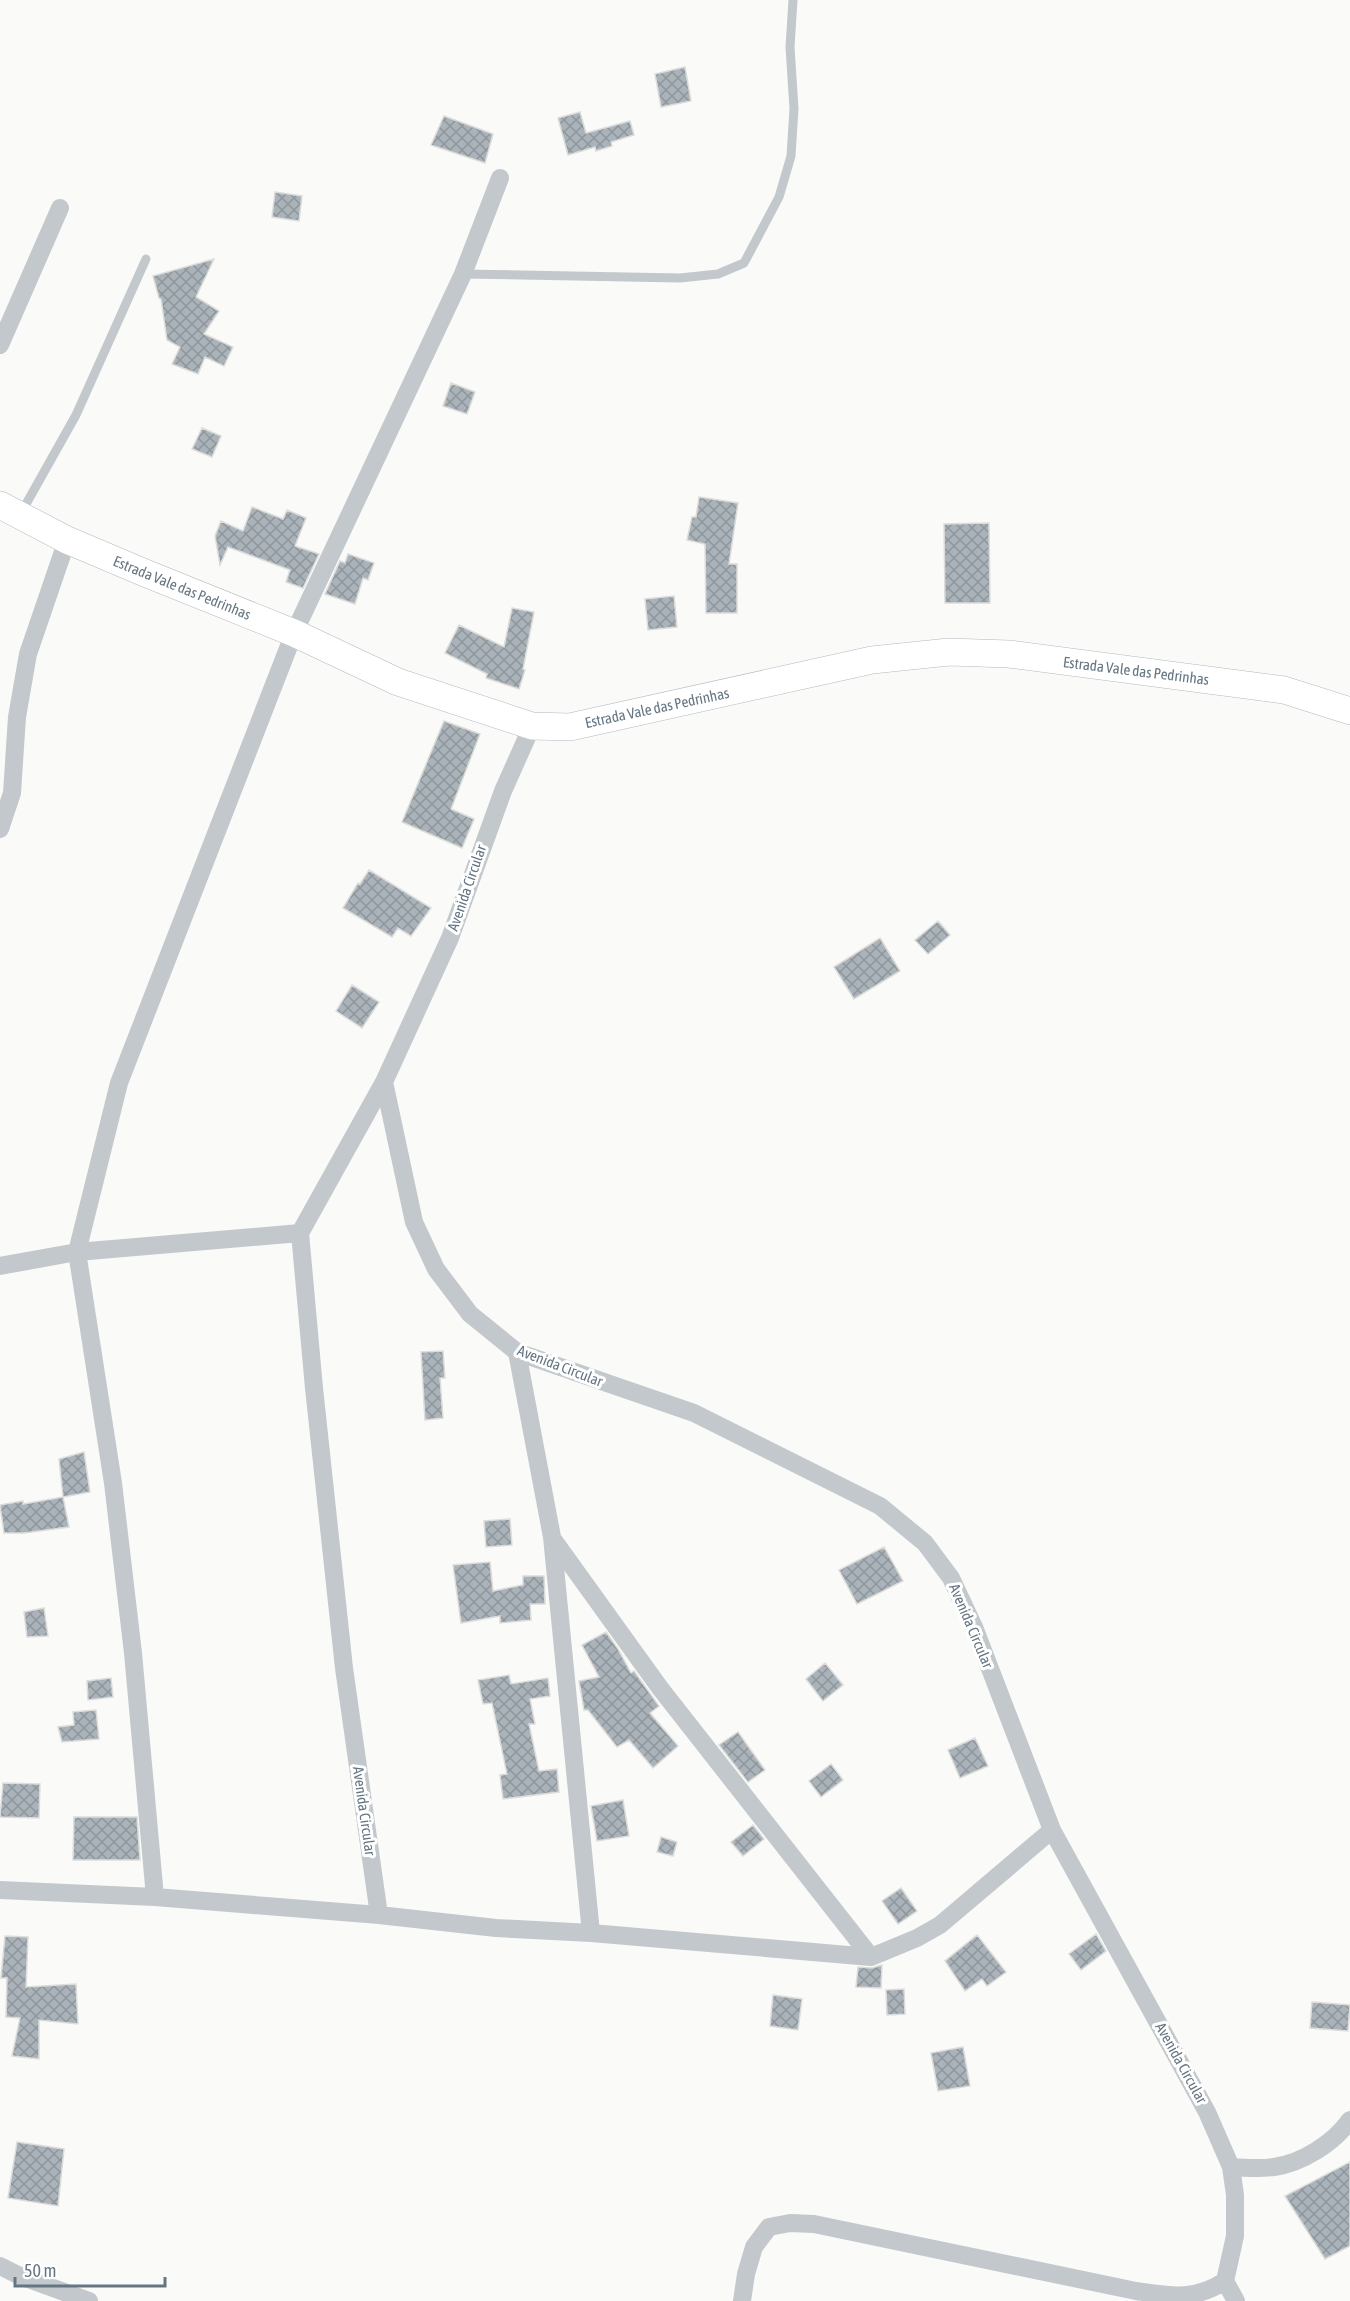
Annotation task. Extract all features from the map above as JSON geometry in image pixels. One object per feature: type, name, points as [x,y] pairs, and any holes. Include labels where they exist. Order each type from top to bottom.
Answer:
[{"type":"main road","name":"Estrada Vale das Pedrinhas","points":[[10,510],[67,540],[294,633],[398,682],[532,726],[570,728],[872,660],[949,651],[1009,654],[1284,690],[1350,711]]},
{"type":"street","points":[[155,1897],[134,1653],[113,1483],[77,1252],[119,1083],[294,633],[463,274],[500,178]]},
{"type":"street","points":[[0,345],[60,208]]},
{"type":"street","points":[[0,829],[12,793],[17,717],[28,654],[67,540]]},
{"type":"street","name":"Avenida Circular","points":[[380,1915],[344,1668],[300,1233],[384,1082],[450,938],[502,791],[532,726]]},
{"type":"street","name":"Avenida Circular","points":[[384,1082],[414,1222],[436,1269],[470,1314],[517,1352],[694,1413],[880,1506],[924,1543],[951,1578],[974,1627],[1052,1830],[1207,2112],[1231,2167],[1235,2195],[1235,2236],[1225,2281]]},
{"type":"street","points":[[0,1266],[77,1252],[300,1233]]},
{"type":"street","points":[[517,1352],[552,1538],[591,1933]]},
{"type":"street","points":[[552,1538],[660,1688],[871,1957]]},
{"type":"street","points":[[0,1890],[155,1897],[380,1915],[496,1928],[591,1933],[871,1957],[917,1938],[940,1925],[1052,1830]]},
{"type":"street","points":[[1231,2167],[1276,2167],[1302,2157],[1328,2143],[1350,2120]]},
{"type":"street","points":[[742,2301],[746,2274],[754,2247],[769,2227],[790,2223],[814,2224],[1166,2296],[1209,2291],[1225,2281],[1236,2301]]},
{"type":"street","points":[[0,2266],[20,2276],[89,2301]]},
{"type":"lane","points":[[463,274],[680,278],[718,274],[744,263],[779,197],[791,156],[794,109],[790,47],[793,0]]},
{"type":"lane","points":[[10,510],[76,415],[146,259]]},
{"type":"building","points":[[685,67],[691,101],[661,107],[655,74]]},
{"type":"building","points":[[580,112],[586,133],[630,121],[634,135],[611,142],[612,146],[596,151],[595,147],[568,155],[558,118]]},
{"type":"building","points":[[444,116],[493,134],[485,163],[431,145]]},
{"type":"building","points":[[275,192],[302,196],[299,221],[272,217]]},
{"type":"building","points":[[214,259],[196,297],[219,311],[204,334],[233,347],[224,366],[205,357],[198,374],[172,364],[180,347],[167,340],[161,299],[153,276]]},
{"type":"building","points":[[451,383],[475,392],[467,414],[443,406]]},
{"type":"building","points":[[202,428],[221,436],[212,457],[192,449]]},
{"type":"building","points":[[699,497],[738,503],[729,564],[737,564],[737,613],[706,613],[705,544],[687,540],[692,517],[696,517]]},
{"type":"building","points":[[252,507],[283,519],[287,510],[306,518],[295,546],[319,554],[303,588],[286,582],[290,570],[228,547],[220,565],[215,536],[221,521],[243,531]]},
{"type":"building","points":[[989,523],[990,603],[945,603],[944,524]]},
{"type":"building","points":[[348,554],[374,563],[368,580],[363,578],[355,604],[325,594],[340,561],[345,563]]},
{"type":"building","points":[[674,596],[677,627],[648,630],[645,599]]},
{"type":"building","points":[[512,608],[534,612],[523,669],[525,670],[519,689],[486,678],[487,674],[445,653],[459,625],[504,647]]},
{"type":"building","points":[[444,721],[480,734],[451,809],[474,819],[462,848],[402,822]]},
{"type":"building","points":[[369,870],[431,908],[411,936],[398,928],[392,937],[343,908]]},
{"type":"building","points":[[938,921],[950,935],[928,954],[915,940]]},
{"type":"building","points":[[880,938],[900,971],[854,999],[834,967]]},
{"type":"building","points":[[352,985],[379,1002],[362,1028],[336,1011]]},
{"type":"building","points":[[443,1351],[445,1378],[440,1378],[443,1418],[425,1420],[421,1352]]},
{"type":"building","points":[[84,1452],[90,1492],[63,1497],[59,1459]]},
{"type":"building","points":[[63,1497],[69,1527],[24,1533],[4,1533],[0,1505],[23,1501],[23,1504]]},
{"type":"building","points":[[510,1519],[512,1545],[486,1547],[484,1521]]},
{"type":"building","points":[[884,1547],[903,1581],[857,1604],[839,1570]]},
{"type":"building","points":[[490,1562],[493,1591],[523,1585],[523,1576],[544,1576],[545,1604],[530,1604],[531,1620],[500,1623],[500,1616],[461,1623],[453,1565]]},
{"type":"building","points":[[44,1608],[48,1636],[27,1637],[24,1612]]},
{"type":"building","points":[[606,1632],[631,1673],[634,1671],[659,1706],[650,1713],[678,1746],[653,1768],[629,1740],[617,1747],[588,1710],[584,1710],[579,1681],[599,1677],[582,1645]]},
{"type":"building","points":[[825,1663],[843,1685],[823,1701],[806,1679]]},
{"type":"building","points":[[509,1675],[511,1684],[548,1678],[550,1696],[530,1699],[535,1724],[529,1724],[539,1771],[557,1769],[559,1792],[503,1799],[500,1775],[507,1774],[492,1703],[483,1704],[478,1680]]},
{"type":"building","points":[[111,1678],[113,1697],[88,1700],[87,1681]]},
{"type":"building","points":[[96,1710],[99,1739],[62,1742],[58,1727],[74,1725],[73,1712]]},
{"type":"building","points":[[738,1732],[765,1770],[748,1782],[719,1745]]},
{"type":"building","points":[[975,1738],[988,1766],[960,1778],[948,1750]]},
{"type":"building","points":[[831,1764],[843,1780],[821,1797],[809,1781]]},
{"type":"building","points":[[3,1783],[40,1784],[39,1818],[0,1817]]},
{"type":"building","points":[[623,1800],[629,1836],[597,1841],[591,1806]]},
{"type":"building","points":[[74,1817],[137,1817],[140,1860],[73,1860]]},
{"type":"building","points":[[753,1825],[764,1839],[743,1856],[731,1842]]},
{"type":"building","points":[[661,1837],[677,1842],[673,1856],[657,1852]]},
{"type":"building","points":[[901,1888],[917,1911],[898,1924],[882,1901]]},
{"type":"building","points":[[1096,1934],[1106,1951],[1081,1970],[1069,1954]]},
{"type":"building","points":[[977,1935],[1006,1972],[987,1986],[982,1979],[965,1991],[945,1961]]},
{"type":"building","points":[[5,1936],[28,1937],[26,1987],[76,1984],[78,2024],[39,2020],[39,2059],[12,2056],[20,2018],[6,2017],[7,1978],[1,1978]]},
{"type":"building","points":[[882,1965],[881,1988],[856,1987],[858,1967],[872,1968]]},
{"type":"building","points":[[904,1989],[905,2014],[887,2015],[886,1990]]},
{"type":"building","points":[[773,1995],[802,1999],[798,2030],[770,2026]]},
{"type":"building","points":[[1312,2002],[1350,2005],[1348,2031],[1310,2028]]},
{"type":"building","points":[[963,2047],[970,2086],[938,2091],[931,2053]]},
{"type":"building","points":[[17,2142],[64,2149],[58,2206],[8,2198]]},
{"type":"building","points":[[1350,2162],[1350,2246],[1325,2259],[1285,2196]]}]
